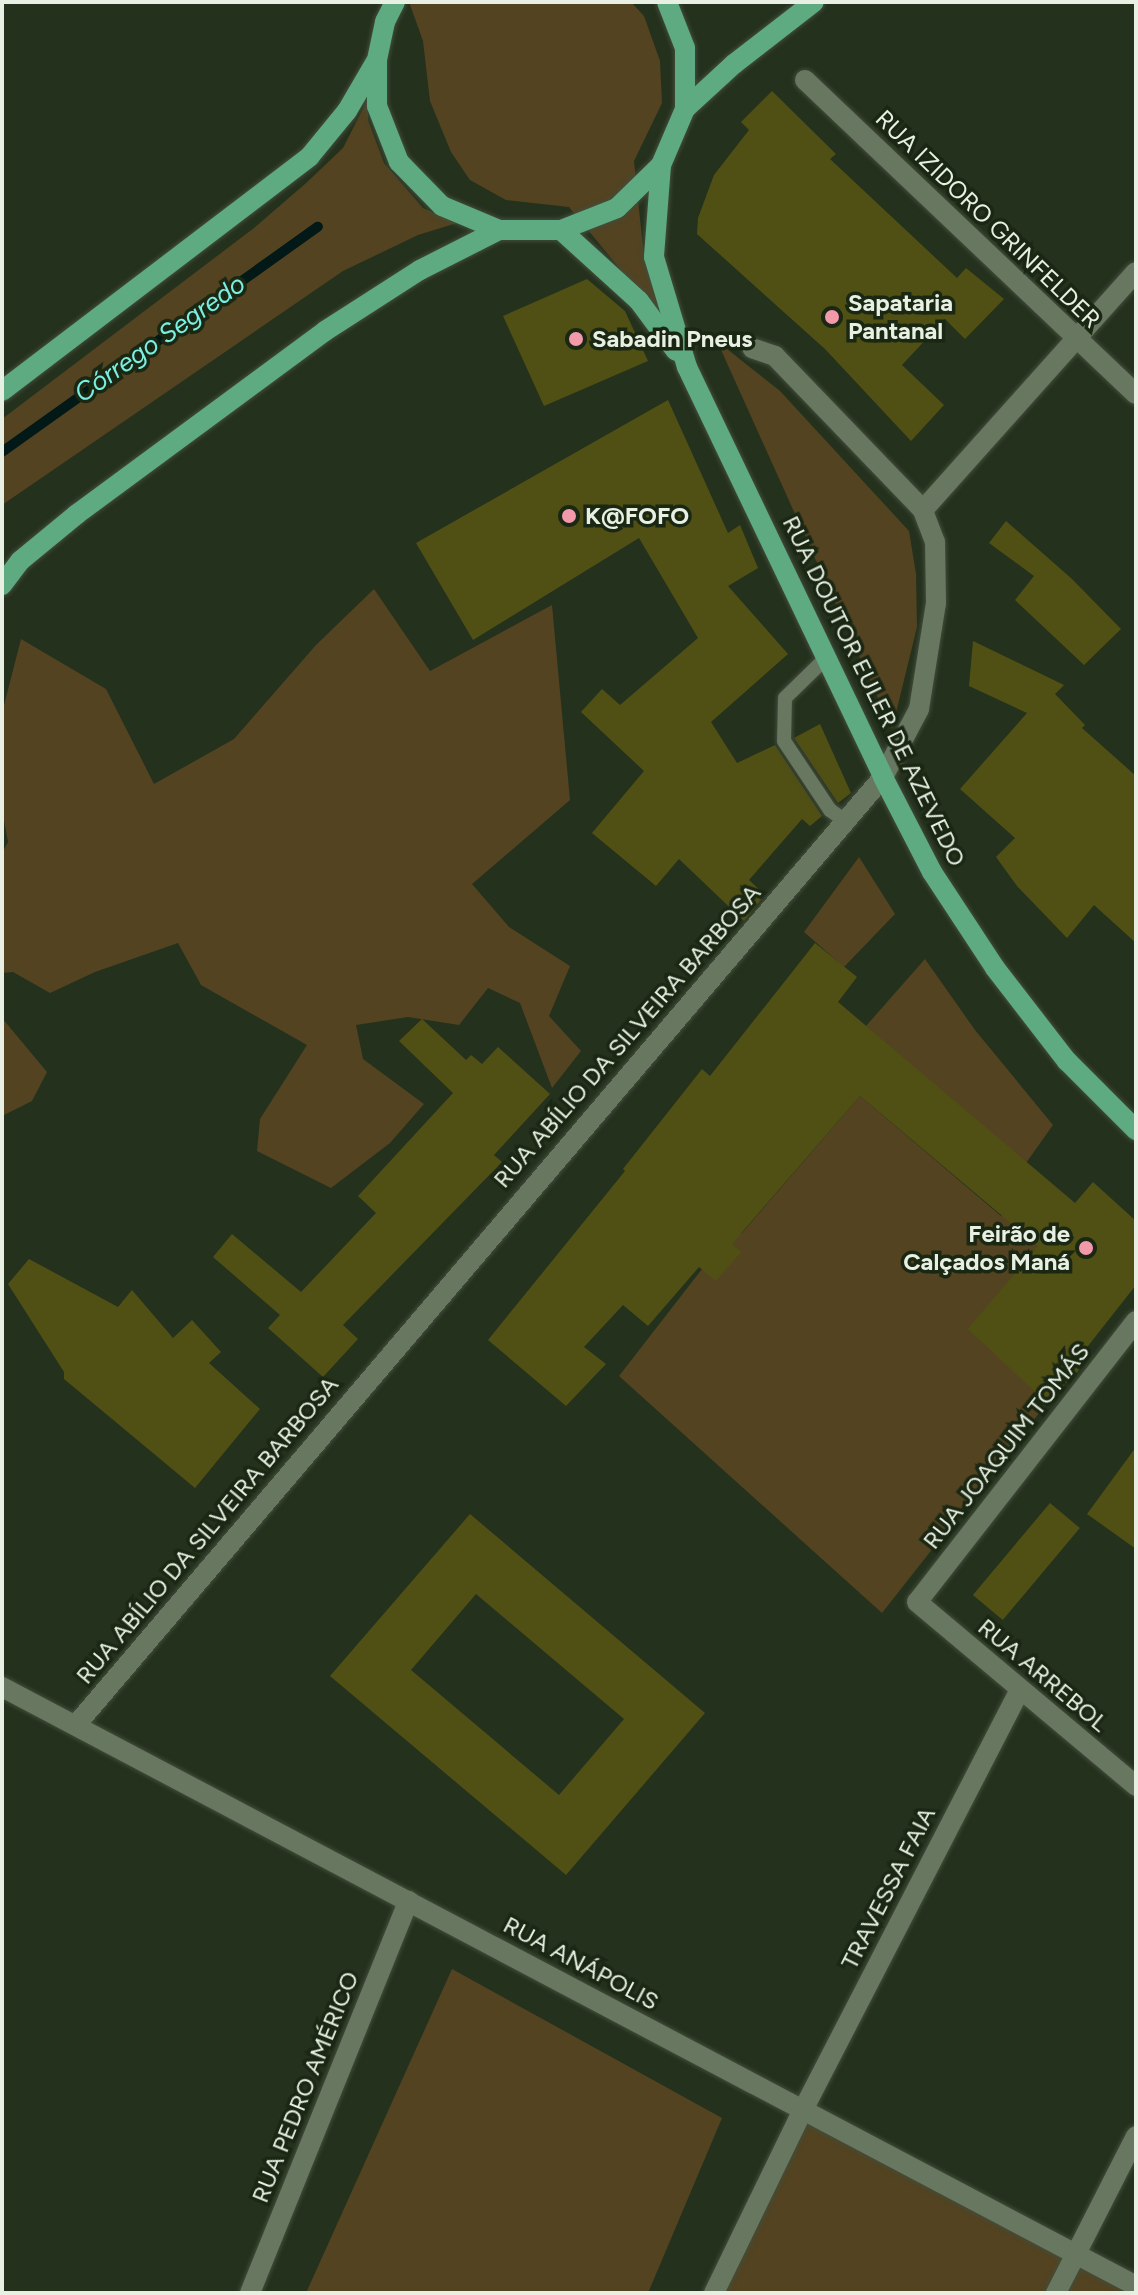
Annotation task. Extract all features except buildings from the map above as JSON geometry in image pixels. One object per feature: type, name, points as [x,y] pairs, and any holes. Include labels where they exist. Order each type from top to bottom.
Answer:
[{"type":"main road","points":[[395,2],[385,22],[377,60],[377,106],[399,162],[442,206],[499,230],[561,230],[617,208],[661,165]]},
{"type":"main road","points":[[667,2],[685,48],[685,109],[661,165],[654,257],[687,367]]},
{"type":"main road","points":[[685,109],[734,64],[814,2]]},
{"type":"main road","points":[[2,391],[310,156],[347,111],[377,60]]},
{"type":"main road","points":[[2,585],[20,561],[77,514],[325,331],[420,270],[499,230]]},
{"type":"main road","points":[[561,230],[639,301],[687,367]]},
{"type":"main road","name":"RUA DOUTOR EULER DE AZEVEDO","points":[[687,367],[883,777],[932,872],[995,968],[1067,1061],[1133,1123]]},
{"type":"street","name":"RUA IZIDORO GRINFELDER","points":[[805,80],[1136,394]]},
{"type":"street","points":[[923,510],[1136,272]]},
{"type":"street","name":"RUA ABÍLIO DA SILVEIRA BARBOSA","points":[[76,1725],[883,777],[919,709],[936,603],[935,542],[923,510],[775,356],[752,348]]},
{"type":"street","name":"RUA JOAQUIM TOMÁS","points":[[917,1602],[1136,1321]]},
{"type":"street","name":"RUA ARREBOL","points":[[917,1602],[1136,1786]]},
{"type":"street","name":"RUA ANÁPOLIS","points":[[2,1687],[1136,2286]]},
{"type":"street","name":"TRAVESSA FAIA","points":[[803,2110],[1020,1690]]},
{"type":"street","name":"RUA PEDRO AMÉRICO","points":[[250,2293],[408,1901]]},
{"type":"street","points":[[714,2293],[803,2110]]},
{"type":"street","points":[[1056,2293],[1136,2136]]},
{"type":"lane","points":[[826,658],[785,698],[784,741],[830,810],[845,821]]},
{"type":"shaded area","points":[[409,2],[631,2],[644,16],[660,61],[662,103],[634,161],[644,257],[667,326],[569,207],[506,200],[470,180],[451,152],[430,101],[423,41]]},
{"type":"shaded area","points":[[368,99],[368,120],[384,163],[423,208],[457,223],[418,235],[343,271],[2,505],[2,419],[254,228],[305,184],[343,148]]},
{"type":"shaded area","points":[[717,341],[780,391],[909,531],[916,574],[917,627],[892,729]]},
{"type":"shaded area","points":[[374,589],[430,671],[552,605],[570,800],[472,884],[509,927],[570,966],[549,1016],[581,1051],[552,1088],[520,1003],[488,988],[459,1025],[408,1017],[356,1025],[363,1059],[424,1104],[390,1143],[331,1188],[257,1151],[260,1119],[307,1045],[201,985],[178,943],[95,972],[50,993],[13,972],[2,973],[2,853],[8,842],[2,810],[2,713],[21,639],[106,689],[154,784],[234,739],[316,645]]},
{"type":"shaded area","points":[[859,857],[895,914],[844,967],[804,932]]},
{"type":"shaded area","points":[[925,959],[975,1030],[1053,1125],[1026,1163],[866,1026]]},
{"type":"shaded area","points":[[2,1018],[47,1072],[32,1101],[2,1116]]},
{"type":"shaded area","points":[[860,1096],[1001,1216],[1031,1182],[1066,1213],[970,1328],[1047,1403],[882,1613],[619,1376],[702,1269],[740,1252],[724,1237],[742,1233]]},
{"type":"shaded area","points":[[452,1969],[722,2118],[648,2293],[306,2293]]},
{"type":"shaded area","points":[[803,2110],[1136,2293],[714,2293]]},
{"type":"waterway","name":"Córrego Segredo","points":[[2,452],[318,227]]},
{"type":"place","name":"Sapataria Pantanal","points":[[832,317]]},
{"type":"place","name":"Sabadin Pneus","points":[[576,339]]},
{"type":"place","name":"K@FOFO","points":[[569,516]]},
{"type":"place","name":"Feirão de Calçados Maná","points":[[1086,1248]]}]
